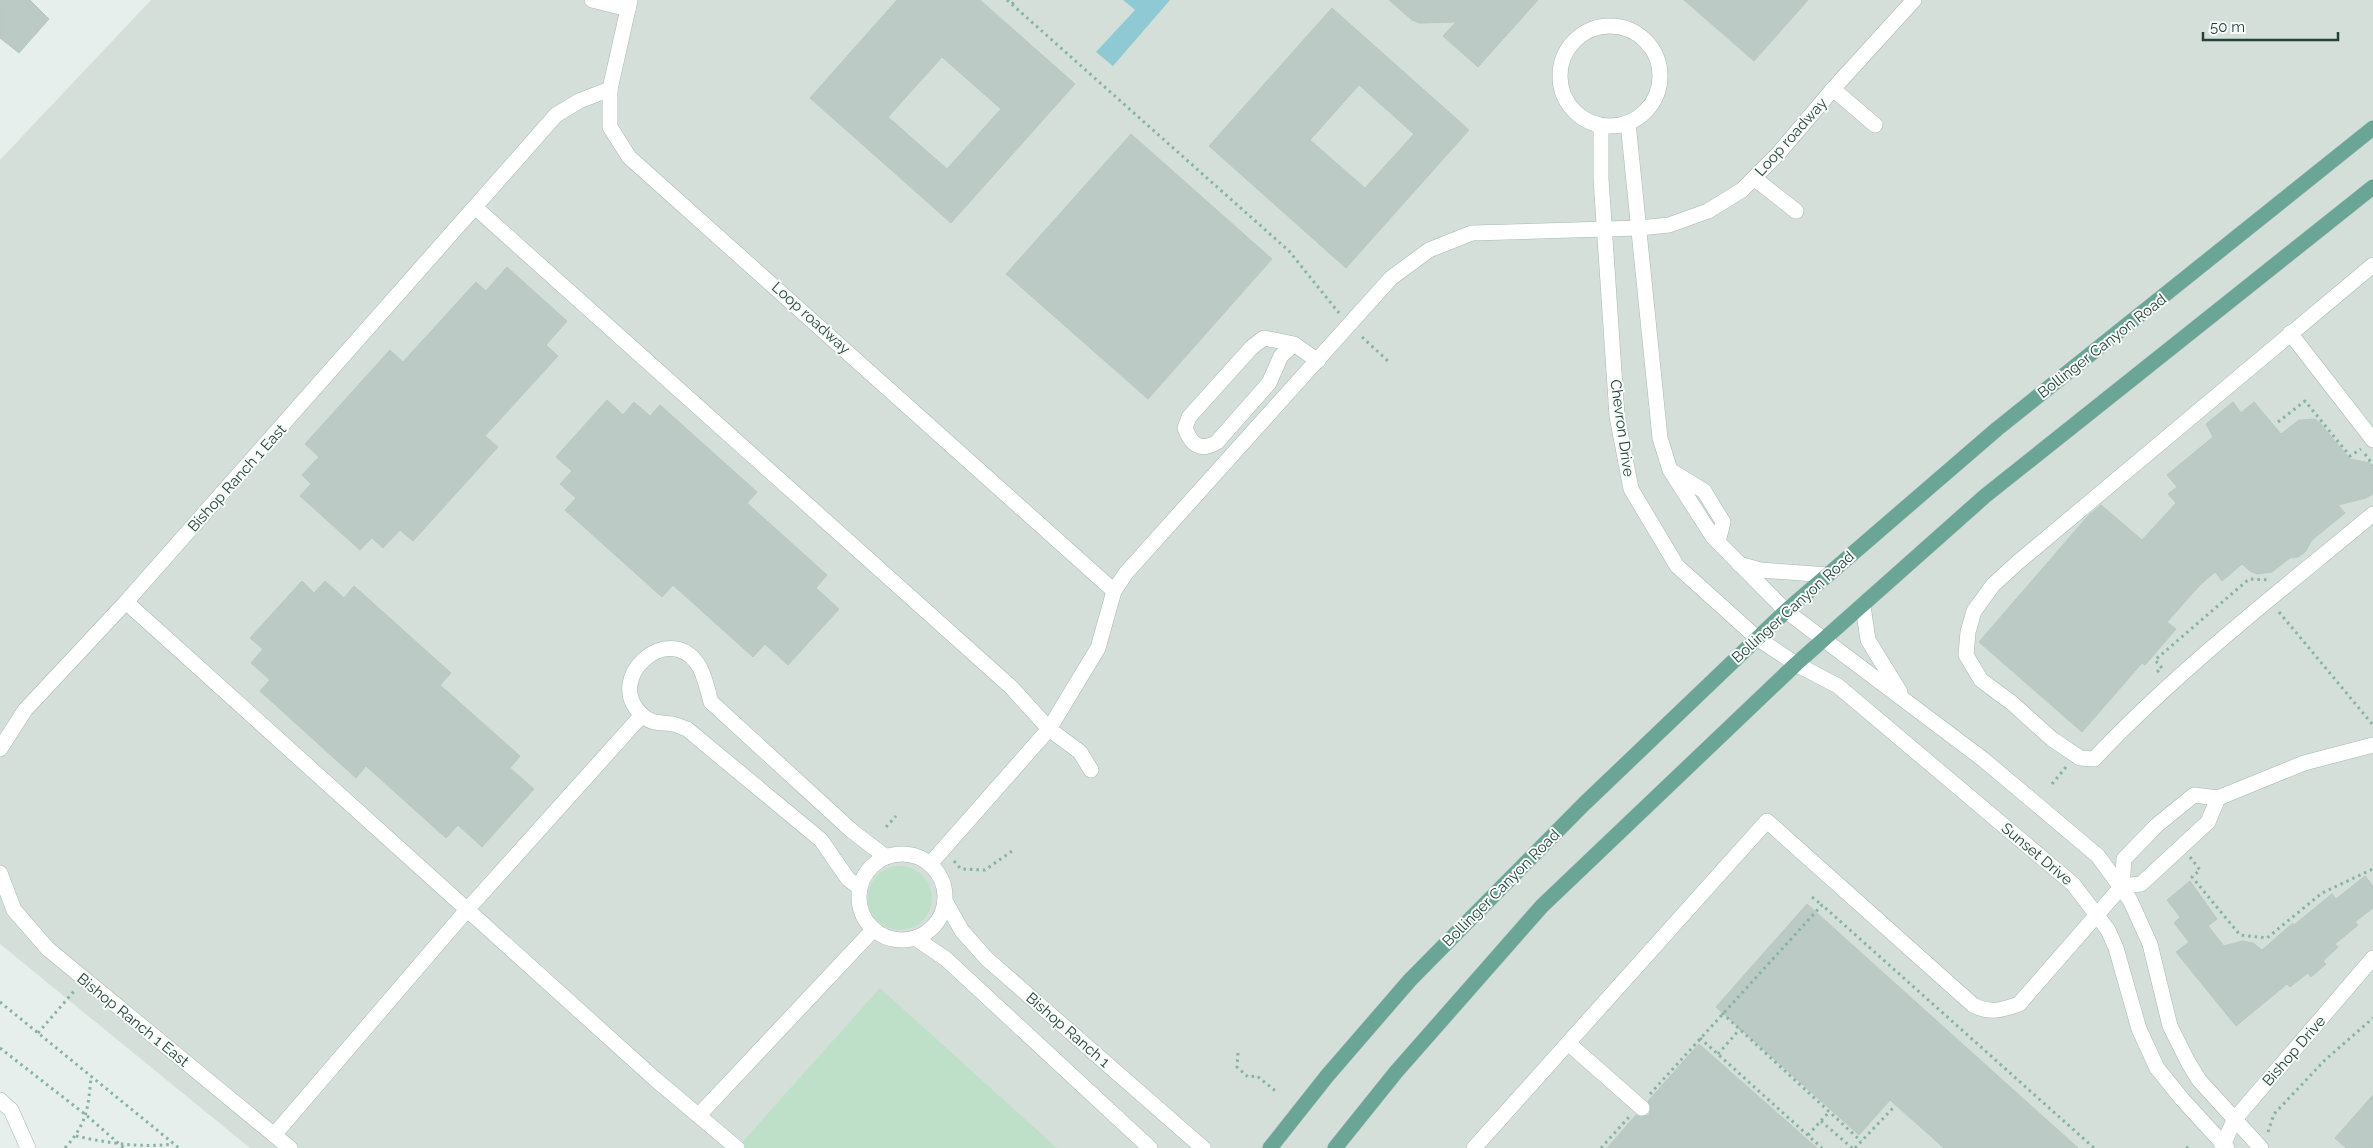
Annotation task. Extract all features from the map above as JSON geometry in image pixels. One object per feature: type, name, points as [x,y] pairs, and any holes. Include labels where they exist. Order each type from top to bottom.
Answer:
[{"type":"main road","name":"Bollinger Canyon Road","points":[[1270,1148],[1327,1076],[1410,980],[1584,804],[1786,611],[1997,429],[2373,128]]},
{"type":"main road","points":[[1335,1148],[1396,1072],[1542,906],[1796,664],[1985,496],[2373,186]]},
{"type":"street","points":[[592,0],[629,4]]},
{"type":"street","name":"Loop roadway","points":[[930,864],[1049,729],[1098,648],[1114,591],[1126,573],[1391,278],[1429,250],[1472,233],[1639,228],[1669,225],[1708,211],[1742,190],[1778,154],[1833,89],[1914,0]]},
{"type":"street","name":"Loop roadway","points":[[629,4],[610,89],[610,127],[629,157],[1114,591]]},
{"type":"street","points":[[1614,25],[1630,29],[1645,38],[1655,52],[1660,68],[1660,85],[1654,101],[1643,114],[1628,123],[1601,126],[1585,120],[1571,109],[1563,94],[1559,78],[1562,61],[1569,46],[1582,33],[1597,26],[1614,25]]},
{"type":"street","name":"Bishop Ranch 1 East","points":[[1,746],[25,710],[126,602],[556,116],[580,101],[610,89]]},
{"type":"street","points":[[1833,89],[1875,125]]},
{"type":"street","points":[[1628,123],[1656,412],[1660,438],[1670,470],[1704,492],[1723,522],[1718,542],[1786,611],[1984,760],[2098,856],[2122,886],[2150,944],[2170,1026],[2199,1080],[2259,1146]]},
{"type":"street","name":"Chevron Drive","points":[[1601,126],[1599,145],[1617,416],[1631,489],[1676,566],[1757,638]]},
{"type":"street","points":[[1754,178],[1796,211]]},
{"type":"street","points":[[476,208],[1011,687],[1049,729],[1080,752],[1091,770]]},
{"type":"street","points":[[2373,265],[2290,332],[2017,563],[1994,585],[1974,611],[1968,632],[1966,655],[1981,680],[2012,703],[2052,739],[2080,758],[2094,759],[2133,718],[2172,682],[2373,514]]},
{"type":"street","points":[[2290,332],[2373,440]]},
{"type":"street","points":[[1294,344],[1281,356],[1269,383],[1217,442],[1209,447],[1200,448],[1193,444],[1185,428],[1189,417],[1252,347],[1264,338],[1294,344],[1318,361]]},
{"type":"street","points":[[1737,563],[1760,570],[1775,569],[1828,575]]},
{"type":"street","points":[[126,602],[655,1080],[737,1148]]},
{"type":"street","points":[[1863,606],[1868,640],[1908,704]]},
{"type":"street","name":"Sunset Drive","points":[[1757,638],[1796,664],[1845,692],[2073,884],[2098,914],[2108,930],[2116,948],[2139,1029],[2157,1068],[2225,1147]]},
{"type":"street","points":[[860,888],[848,879],[821,840],[687,730],[673,724],[661,724],[642,715],[634,705],[631,695],[635,668],[642,659],[664,650],[679,650],[688,654],[697,663],[704,675],[711,702],[852,831],[886,857]]},
{"type":"street","points":[[274,1135],[466,911],[642,715]]},
{"type":"street","points":[[1474,1148],[1767,821],[1973,1005],[1985,1011],[2002,1011],[2019,1004],[2122,886],[2124,859],[2157,825],[2194,794],[2218,798],[2304,763],[2373,745]]},
{"type":"street","points":[[2122,886],[2141,884],[2208,822],[2218,798]]},
{"type":"street","points":[[897,855],[914,856],[930,864],[942,880],[945,901],[939,920],[928,932],[915,938],[895,940],[873,930],[861,911],[860,888],[867,872],[886,857],[897,855]]},
{"type":"street","name":"Bishop Ranch 1 East","points":[[0,874],[14,910],[48,949],[290,1148]]},
{"type":"street","name":"Bishop Ranch 1","points":[[945,901],[962,931],[987,959],[1204,1148]]},
{"type":"street","points":[[699,1115],[873,930]]},
{"type":"street","name":"Bishop Ranch 1","points":[[915,938],[946,959],[1150,1148]]},
{"type":"street","name":"Bishop Drive","points":[[2225,1147],[2234,1120],[2373,958]]},
{"type":"street","points":[[1568,1043],[1641,1107]]},
{"type":"street","points":[[0,1100],[11,1110],[28,1148]]},
{"type":"path","points":[[1007,0],[1289,251],[1343,317]]},
{"type":"path","points":[[1012,4],[1016,0]]},
{"type":"path","points":[[1362,337],[1389,362]]},
{"type":"path","points":[[2278,422],[2305,401],[2350,456],[2361,449],[2373,466]]},
{"type":"path","points":[[2251,579],[2373,725]]},
{"type":"path","points":[[886,827],[896,816]]},
{"type":"path","points":[[953,861],[961,869],[985,870],[1015,849]]},
{"type":"path","points":[[2183,863],[2190,857],[2200,870],[2192,877],[2240,935],[2267,938],[2322,893],[2373,869]]},
{"type":"path","points":[[1812,897],[2094,1148]]},
{"type":"path","points":[[1601,1148],[1641,1107],[1722,1013],[1822,906]]},
{"type":"path","points":[[38,1033],[84,980]]},
{"type":"path","points":[[0,1002],[178,1148]]},
{"type":"path","points":[[1722,1013],[1862,1140]]},
{"type":"path","points":[[2259,1146],[2270,1130],[2274,1114],[2325,1060],[2373,1018]]},
{"type":"path","points":[[1718,1054],[1740,1029]]},
{"type":"path","points":[[1700,1038],[1822,1148]]},
{"type":"path","points":[[0,1048],[86,1115],[124,1148]]},
{"type":"path","points":[[1238,1052],[1237,1067],[1248,1077],[1257,1076],[1278,1093]]},
{"type":"path","points":[[65,1148],[80,1131],[86,1115],[92,1077]]},
{"type":"path","points":[[1821,1121],[1853,1148],[1893,1108]]},
{"type":"path","points":[[1808,1135],[1829,1112]]},
{"type":"path","points":[[76,1136],[98,1142],[144,1146],[174,1144]]},
{"type":"shaded area","points":[[151,0],[2373,0],[2373,1148],[250,1148],[0,944],[0,160]]},
{"type":"green space","points":[[894,866],[906,866],[923,875],[930,886],[932,898],[930,910],[923,921],[906,930],[894,930],[882,925],[873,916],[868,904],[868,892],[873,880],[882,871]]},
{"type":"green space","points":[[880,988],[1057,1148],[737,1148]]},
{"type":"water","points":[[1123,0],[1170,0],[1113,66],[1096,52],[1135,10]]},
{"type":"building","points":[[0,0],[30,0],[49,19],[19,53],[0,38]]},
{"type":"building","points":[[897,0],[980,0],[1075,84],[951,223],[810,98]],"holes":[[[942,57],[1001,109],[947,169],[888,117]]]},
{"type":"building","points":[[1389,0],[1538,0],[1478,67],[1443,36],[1456,22],[1419,23],[1412,20]]},
{"type":"building","points":[[1684,0],[1808,0],[1754,61]]},
{"type":"building","points":[[1332,8],[1469,130],[1346,268],[1209,146]],"holes":[[[1359,85],[1414,134],[1365,188],[1310,140]]]},
{"type":"building","points":[[1131,134],[1272,259],[1148,399],[1006,274]]},
{"type":"building","points":[[507,267],[567,321],[546,345],[558,356],[485,436],[498,447],[413,541],[400,530],[383,548],[372,538],[360,550],[300,496],[311,484],[302,475],[319,457],[305,444],[390,350],[403,362],[476,282],[486,291]]},
{"type":"building","points":[[607,400],[623,415],[634,402],[650,416],[660,405],[757,492],[747,503],[827,575],[816,588],[839,609],[788,665],[765,644],[753,657],[673,585],[662,597],[565,510],[576,498],[560,484],[572,471],[556,457]]},
{"type":"building","points":[[2233,402],[2241,413],[2254,402],[2281,434],[2299,420],[2315,419],[2350,459],[2370,463],[2373,466],[2373,494],[2366,498],[2338,505],[2345,513],[2312,540],[2305,552],[2298,557],[2290,558],[2272,572],[2257,574],[2242,564],[2222,581],[2215,572],[2200,585],[2167,622],[2176,629],[2145,665],[2142,663],[2082,732],[1979,642],[2087,517],[2101,505],[2142,540],[2176,503],[2168,494],[2177,487],[2167,475],[2213,437],[2206,424]]},
{"type":"building","points":[[302,581],[314,593],[325,581],[344,598],[354,586],[451,673],[440,685],[520,756],[510,768],[534,789],[482,847],[458,825],[446,838],[366,766],[356,778],[260,691],[270,680],[251,663],[263,649],[250,638]]},
{"type":"building","points":[[2365,876],[2373,886],[2373,908],[2355,922],[2358,925],[2335,944],[2338,947],[2323,961],[2326,964],[2311,977],[2308,973],[2290,987],[2287,984],[2236,1026],[2176,952],[2189,942],[2174,923],[2180,917],[2167,900],[2190,881],[2217,919],[2208,926],[2224,946],[2242,941],[2253,943],[2262,950],[2293,923],[2294,925],[2332,894],[2336,899]]},
{"type":"building","points":[[1807,904],[2078,1148],[1944,1148],[1890,1100],[1859,1135],[1716,1007]]},
{"type":"building","points":[[1699,1044],[1817,1148],[1607,1148],[1636,1115],[1641,1117],[1649,1115],[1651,1109],[1648,1101]]},
{"type":"building","points":[[2373,1095],[2373,1148],[2346,1148],[2335,1138]]}]
